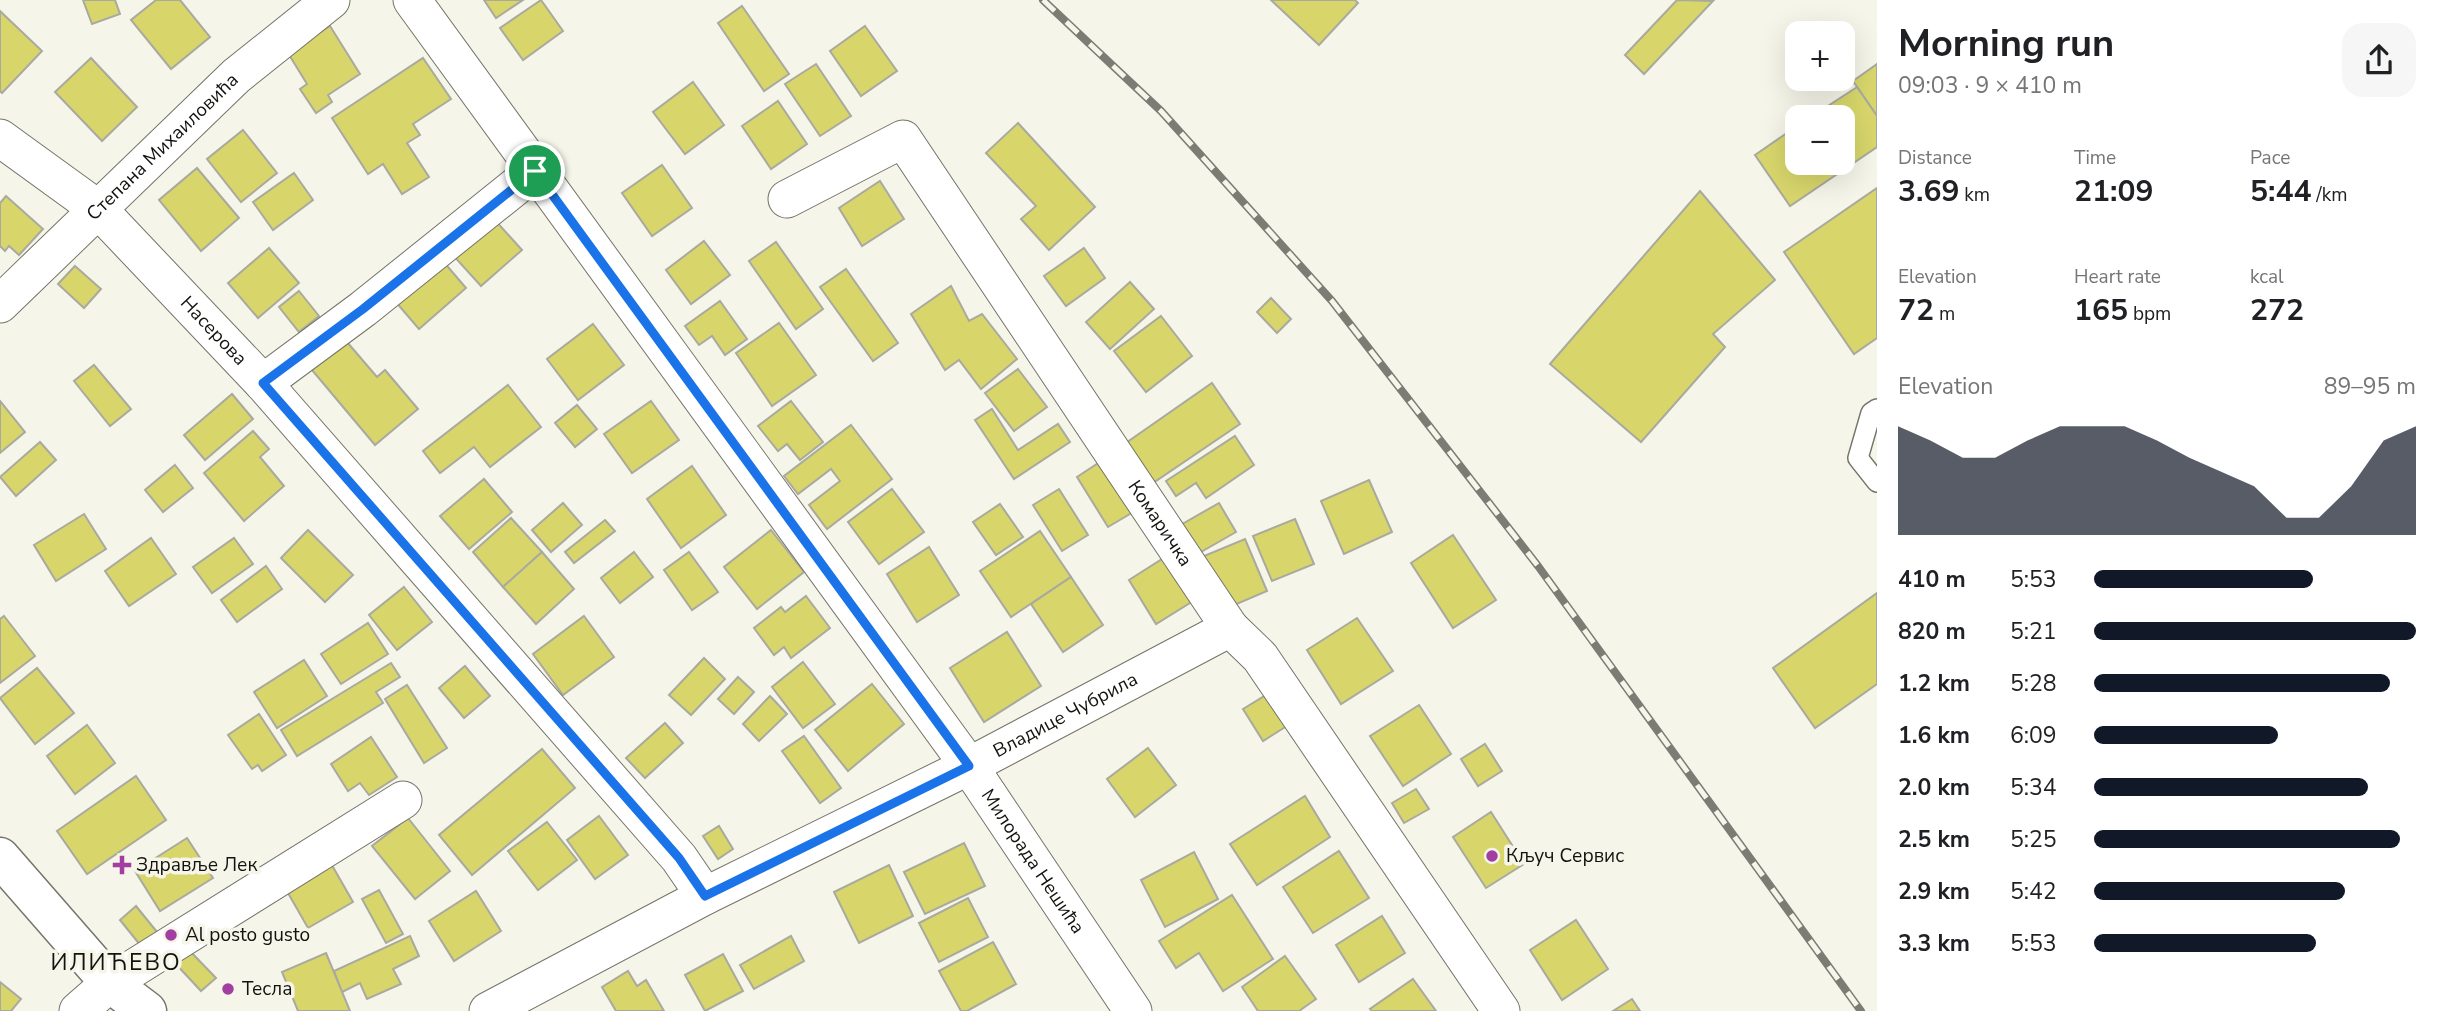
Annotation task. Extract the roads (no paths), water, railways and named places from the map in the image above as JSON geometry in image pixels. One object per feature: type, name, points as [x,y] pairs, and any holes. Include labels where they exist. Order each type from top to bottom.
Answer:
[{"type":"street","name":"Степана Михаиловића","points":[[0,304],[236,76],[331,0]]},
{"type":"street","name":"Милорада Нешића","points":[[412,0],[969,766],[1133,1011]]},
{"type":"street","name":"Насерова","points":[[0,138],[98,209],[263,383],[679,858],[705,896]]},
{"type":"street","name":"Комаричка","points":[[787,199],[903,138],[1230,628],[1260,657],[1501,1011]]},
{"type":"street","points":[[263,383],[363,309],[535,171]]},
{"type":"street","name":"Владице Чубрила","points":[[488,1011],[705,896],[969,766],[1230,628]]},
{"type":"street","points":[[78,1011],[110,983],[403,800]]},
{"type":"street","points":[[0,857],[110,983],[147,1011]]},
{"type":"lane","points":[[1877,409],[1871,413],[1858,458],[1877,482]]},
{"type":"railway","points":[[1043,0],[1161,111],[1332,301],[1538,566],[1861,1011]]},
{"type":"place","name":"Кључ Сервис","points":[[1492,856]]},
{"type":"place","name":"Здравље Лек","points":[[122,865]]},
{"type":"place","name":"Al posto gusto","points":[[171,935]]},
{"type":"place","name":"Тесла","points":[[228,989]]},
{"type":"district","name":"ИЛИЋЕВО","points":[[116,962]]}]
